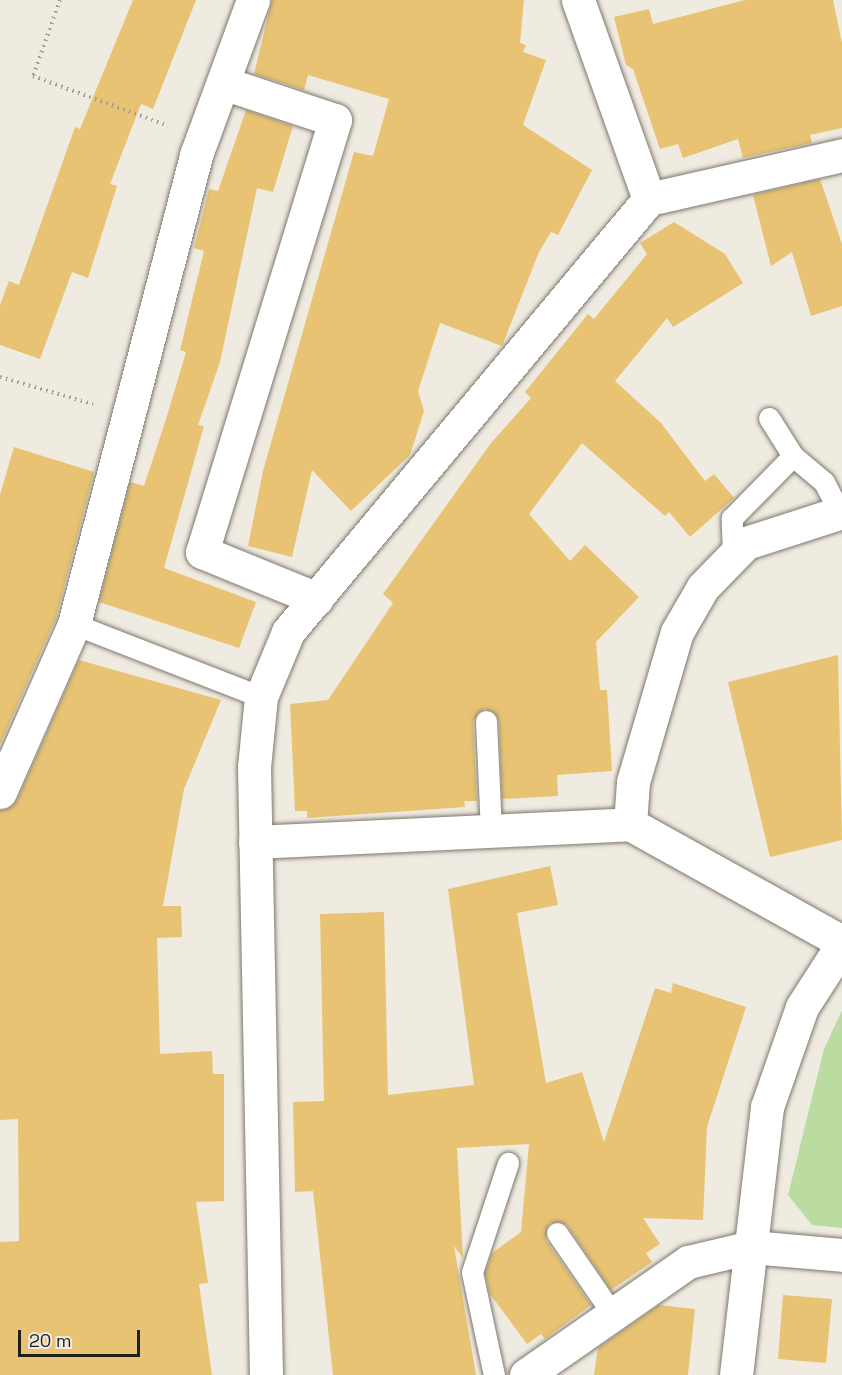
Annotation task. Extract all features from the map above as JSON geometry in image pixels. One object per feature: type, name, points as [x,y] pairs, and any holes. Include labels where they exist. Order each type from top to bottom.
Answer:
[{"type":"street","points":[[0,792],[74,624],[202,139],[253,0]]},
{"type":"street","points":[[582,1],[649,199]]},
{"type":"street","points":[[223,83],[335,120],[202,552],[317,598]]},
{"type":"street","points":[[266,1375],[255,842],[261,697],[288,632],[649,199],[842,156]]},
{"type":"street","points":[[630,824],[633,782],[677,632],[703,587],[746,543],[841,512]]},
{"type":"street","points":[[255,842],[630,824],[842,943],[802,1006],[767,1107],[736,1375]]},
{"type":"street","points":[[526,1375],[688,1262],[751,1247],[842,1255]]},
{"type":"lane","points":[[769,418],[793,456],[824,482],[841,512]]},
{"type":"lane","points":[[733,556],[732,519],[793,456]]},
{"type":"lane","points":[[74,624],[261,697]]},
{"type":"lane","points":[[486,721],[492,831]]},
{"type":"lane","points":[[494,1375],[472,1272],[508,1163]]},
{"type":"lane","points":[[557,1233],[612,1313]]},
{"type":"path","points":[[60,0],[33,76],[202,139]]},
{"type":"path","points":[[0,376],[128,414]]},
{"type":"green space","points":[[842,1010],[842,1228],[812,1225],[788,1195],[824,1049]]},
{"type":"building","points":[[133,0],[196,0],[153,109],[141,104],[110,184],[117,186],[88,278],[72,272],[40,359],[0,345],[0,305],[9,281],[19,285],[75,127],[80,129]]},
{"type":"building","points":[[272,0],[524,0],[520,43],[526,45],[523,52],[546,60],[523,125],[592,170],[558,235],[551,232],[539,252],[502,346],[440,323],[418,391],[424,411],[410,455],[351,511],[312,470],[292,557],[248,546],[263,471],[354,152],[373,156],[389,99],[308,75],[304,90],[254,74]]},
{"type":"building","points":[[745,0],[833,0],[842,43],[842,128],[810,135],[812,143],[743,158],[738,139],[683,158],[678,144],[660,149],[633,69],[626,65],[614,17],[649,9],[653,24]]},
{"type":"building","points":[[246,110],[293,126],[273,192],[257,188],[220,362],[198,425],[204,426],[164,568],[256,602],[239,648],[99,602],[130,482],[144,486],[186,352],[180,350],[204,251],[194,248],[209,189],[218,191]]},
{"type":"building","points":[[820,179],[842,244],[842,306],[811,316],[792,252],[771,266],[753,195]]},
{"type":"building","points":[[674,222],[725,254],[743,283],[673,327],[667,318],[615,381],[661,423],[705,481],[714,474],[734,498],[690,537],[669,512],[665,516],[582,443],[529,514],[570,561],[585,545],[639,597],[596,642],[600,690],[607,690],[612,771],[557,775],[558,796],[502,799],[499,720],[485,708],[473,721],[477,801],[464,801],[465,807],[307,818],[307,811],[295,811],[290,704],[328,700],[393,603],[383,594],[491,443],[531,398],[525,392],[588,314],[594,319],[647,254],[640,243]]},
{"type":"building","points":[[14,447],[94,472],[56,618],[0,745],[0,495]]},
{"type":"building","points":[[838,655],[842,840],[770,857],[728,682]]},
{"type":"building","points":[[79,660],[221,700],[184,789],[163,906],[181,906],[182,937],[157,938],[160,1054],[212,1051],[213,1074],[224,1074],[224,1201],[196,1202],[208,1283],[199,1284],[212,1375],[0,1375],[0,1242],[19,1241],[18,1119],[0,1120],[0,810],[17,800]]},
{"type":"building","points":[[550,866],[558,905],[517,913],[546,1083],[582,1072],[604,1142],[655,988],[671,993],[673,983],[746,1007],[707,1127],[703,1220],[643,1218],[660,1244],[646,1253],[652,1262],[611,1290],[567,1225],[549,1223],[546,1240],[591,1305],[545,1339],[541,1334],[527,1344],[490,1294],[485,1273],[492,1253],[521,1232],[529,1144],[457,1148],[463,1258],[454,1246],[476,1375],[333,1375],[313,1191],[295,1192],[293,1102],[324,1101],[320,914],[384,912],[388,1095],[474,1085],[448,889]]},
{"type":"building","points":[[783,1295],[832,1299],[826,1363],[778,1359]]},
{"type":"building","points":[[659,1305],[695,1309],[688,1375],[594,1375],[598,1348]]}]
